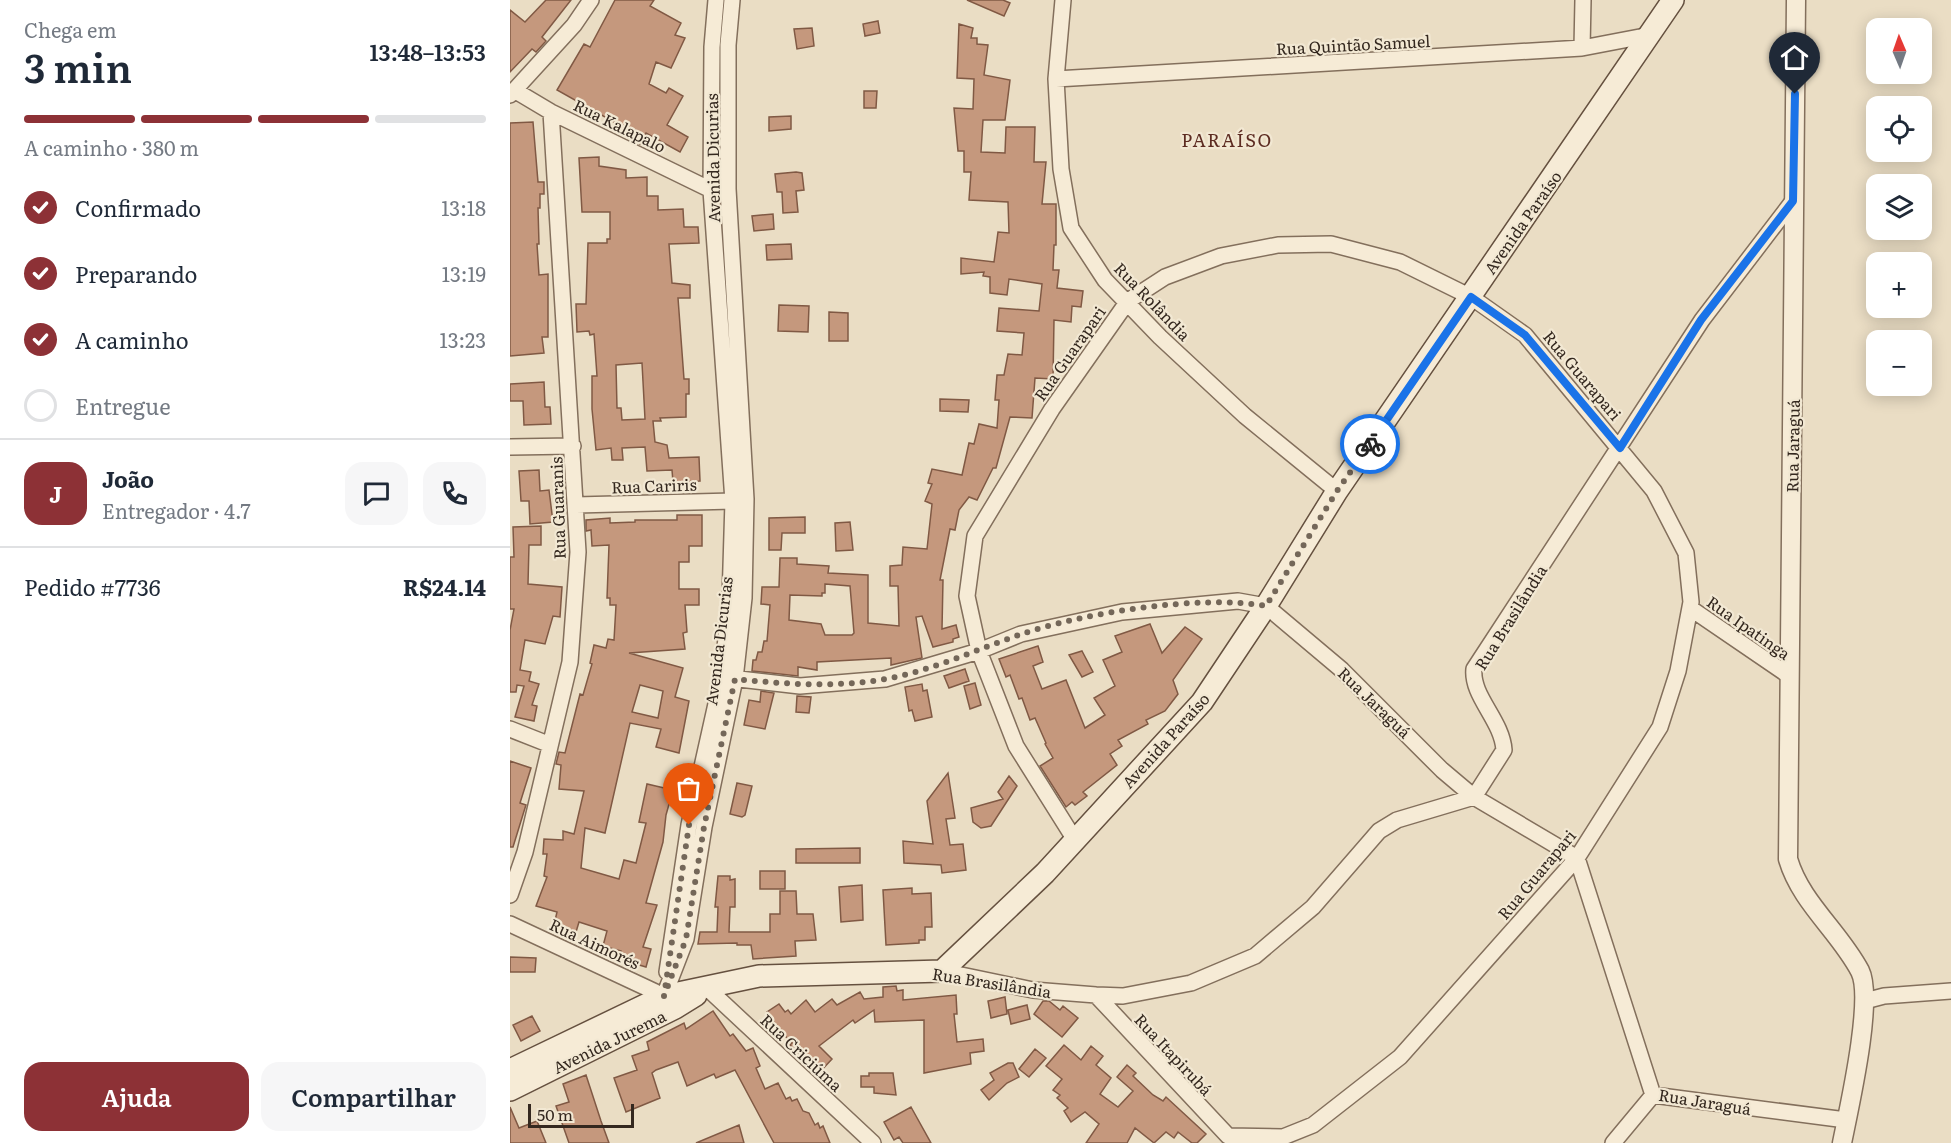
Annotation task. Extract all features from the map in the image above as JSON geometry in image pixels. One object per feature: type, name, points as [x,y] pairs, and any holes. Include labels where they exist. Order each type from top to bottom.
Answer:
[{"type":"main road","name":"Avenida Paraíso","points":[[942,971],[1045,873],[1202,702],[1266,606],[1337,491],[1673,0]]},
{"type":"main road","name":"Rua Brasilândia","points":[[707,988],[759,976],[942,971]]},
{"type":"main road","name":"Avenida Jurema","points":[[510,1070],[664,996],[707,988]]},
{"type":"main road","name":"Avenida Jurema","points":[[510,1090],[675,1008],[707,988]]},
{"type":"street","points":[[512,92],[574,26],[591,0]]},
{"type":"street","name":"Avenida Dicurias","points":[[716,0],[712,46],[711,190],[733,501],[728,678]]},
{"type":"street","name":"Avenida Dicurias","points":[[664,996],[689,825],[728,678],[744,598],[746,500],[728,189],[728,45],[732,0]]},
{"type":"street","points":[[1582,48],[1583,0]]},
{"type":"street","name":"Rua Jaraguá","points":[[1796,0],[1788,859],[1794,880],[1860,972],[1865,1001],[1842,1143]]},
{"type":"street","name":"Rua Rolândia","points":[[1063,1],[1056,79],[1061,169],[1071,228],[1105,280],[1128,301],[1160,337],[1245,416],[1337,491]]},
{"type":"street","name":"Rua Quintão Samuel","points":[[1056,79],[1582,48],[1650,35]]},
{"type":"street","name":"Rua Kalapalo","points":[[512,92],[711,190]]},
{"type":"street","name":"Rua Guaranis","points":[[510,895],[525,852],[548,744],[570,662],[578,552],[551,112]]},
{"type":"street","name":"Rua Brasilândia","points":[[942,971],[1033,990],[1096,995],[1123,996],[1191,983],[1255,956],[1313,907],[1379,831],[1397,820],[1474,797],[1504,750],[1503,736],[1477,689],[1473,678],[1474,669],[1620,448],[1701,320],[1793,201]]},
{"type":"street","name":"Rua Guarapari","points":[[1075,840],[1016,746],[980,651],[967,596],[975,536],[1052,409],[1128,301],[1165,277],[1221,256],[1278,245],[1331,244],[1400,262],[1471,297],[1525,335],[1654,491],[1686,553],[1690,608],[1678,671],[1660,727],[1577,858],[1400,1057],[1313,1125],[1283,1137],[1228,1136]]},
{"type":"street","points":[[510,447],[573,446]]},
{"type":"street","name":"Rua Cariris","points":[[576,506],[733,501]]},
{"type":"street","points":[[728,678],[800,686],[885,679],[980,651],[1021,634],[1122,612],[1238,601],[1266,606]]},
{"type":"street","name":"Rua Jaraguá","points":[[1266,606],[1342,670],[1442,770],[1474,797],[1577,858],[1653,1095],[1846,1120]]},
{"type":"street","name":"Rua Ipatinga","points":[[1690,608],[1788,675]]},
{"type":"street","points":[[510,729],[548,744]]},
{"type":"street","name":"Rua Aimorés","points":[[510,924],[664,996]]},
{"type":"street","name":"Rua Criciúma","points":[[707,988],[873,1143]]},
{"type":"street","points":[[1865,1001],[1884,996],[1951,991]]},
{"type":"street","name":"Rua Itapirubá","points":[[1096,995],[1228,1136]]},
{"type":"street","points":[[1613,1143],[1653,1095]]},
{"type":"building","points":[[546,0],[571,0],[542,37],[546,41],[536,52],[532,49],[510,72],[510,10],[525,22]]},
{"type":"building","points":[[615,0],[654,0],[650,6],[681,23],[675,35],[685,38],[671,68],[656,62],[649,84],[666,93],[669,88],[683,96],[667,125],[688,137],[680,152],[646,133],[640,144],[627,137],[630,131],[557,90],[584,44],[590,47]]},
{"type":"building","points":[[967,0],[1003,0],[1010,3],[1004,16]]},
{"type":"building","points":[[878,21],[880,33],[865,36],[863,24]]},
{"type":"building","points":[[959,24],[973,28],[971,38],[977,38],[977,44],[988,45],[984,75],[1010,80],[1005,120],[983,120],[981,152],[1005,153],[1006,127],[1035,127],[1034,162],[1046,162],[1042,204],[1056,204],[1056,245],[1054,245],[1053,270],[1059,270],[1057,288],[1083,291],[1081,307],[1072,306],[1071,322],[1054,320],[1053,379],[1035,378],[1032,418],[1010,417],[996,468],[993,468],[977,500],[969,497],[959,510],[955,530],[950,529],[940,580],[943,580],[942,629],[956,625],[959,637],[953,639],[953,642],[933,647],[922,616],[916,617],[922,658],[891,665],[891,658],[817,662],[817,670],[798,667],[798,676],[752,671],[753,660],[756,660],[758,652],[762,652],[764,641],[767,641],[770,605],[761,604],[762,587],[779,587],[780,558],[797,558],[797,564],[829,566],[828,573],[868,575],[868,623],[899,626],[898,586],[890,586],[890,566],[902,565],[903,547],[927,549],[932,504],[925,501],[932,484],[928,483],[932,469],[962,475],[969,443],[974,444],[979,424],[997,428],[999,400],[995,400],[997,375],[1004,375],[1008,354],[1022,355],[1024,333],[997,331],[999,308],[1039,311],[1042,284],[1009,279],[1007,295],[990,293],[990,277],[983,276],[984,272],[961,274],[961,258],[994,262],[998,232],[1009,233],[1008,202],[969,200],[971,172],[964,172],[964,151],[958,151],[954,108],[973,109],[974,79],[957,78]],"holes":[[[825,584],[850,586],[854,633],[852,635],[825,635],[821,624],[789,620],[790,595],[822,596],[822,593],[825,593]]]},
{"type":"building","points":[[812,28],[814,46],[797,49],[794,29]]},
{"type":"building","points":[[864,91],[877,91],[876,108],[864,108]]},
{"type":"building","points":[[791,116],[791,129],[769,131],[769,117]]},
{"type":"building","points":[[533,122],[538,182],[544,182],[544,194],[540,194],[540,208],[538,208],[539,244],[537,244],[539,275],[548,274],[548,337],[542,337],[544,353],[510,356],[510,123]]},
{"type":"building","points":[[599,157],[599,166],[626,170],[626,178],[647,177],[647,196],[658,196],[658,210],[683,209],[684,227],[698,227],[699,243],[669,244],[672,283],[690,285],[690,298],[678,298],[684,379],[689,379],[689,394],[686,394],[686,417],[660,418],[661,421],[653,421],[655,442],[667,445],[669,458],[699,457],[700,481],[673,482],[672,470],[647,471],[645,447],[622,448],[623,460],[612,460],[611,448],[596,450],[592,409],[592,376],[597,376],[594,334],[590,335],[589,331],[577,332],[576,304],[586,304],[588,243],[607,243],[607,239],[610,239],[610,212],[582,212],[579,158]],"holes":[[[642,363],[645,419],[622,420],[621,408],[617,408],[616,365]]]},
{"type":"building","points":[[802,173],[804,190],[796,191],[798,212],[783,213],[782,192],[777,192],[775,174]]},
{"type":"building","points":[[773,214],[774,229],[754,231],[752,216]]},
{"type":"building","points":[[791,244],[792,259],[767,260],[766,245]]},
{"type":"building","points":[[779,305],[809,306],[808,332],[778,331]]},
{"type":"building","points":[[829,312],[848,313],[848,341],[829,341]]},
{"type":"building","points":[[544,382],[545,407],[550,407],[551,424],[524,425],[523,401],[510,401],[510,384]]},
{"type":"building","points":[[940,399],[969,400],[968,412],[940,411]]},
{"type":"building","points":[[539,470],[540,491],[549,490],[553,522],[530,524],[529,501],[521,501],[519,471]]},
{"type":"building","points":[[677,515],[702,515],[702,546],[689,546],[689,562],[679,562],[679,589],[699,589],[699,605],[685,605],[687,632],[683,633],[685,649],[629,653],[683,668],[675,697],[689,701],[679,753],[656,747],[661,729],[630,723],[605,833],[585,828],[581,868],[619,879],[624,860],[636,863],[646,823],[639,822],[647,784],[673,790],[666,815],[663,842],[646,903],[657,905],[643,947],[651,949],[646,967],[619,959],[621,951],[603,946],[607,931],[579,922],[576,932],[554,925],[557,912],[536,906],[547,877],[544,876],[547,854],[543,854],[544,839],[563,840],[563,831],[574,834],[584,791],[559,789],[561,765],[556,764],[559,752],[565,753],[580,694],[583,695],[592,664],[590,663],[594,645],[606,648],[608,639],[614,640],[616,605],[610,605],[610,598],[607,598],[609,545],[592,546],[591,530],[586,531],[586,520],[610,518],[610,523],[635,522],[635,520],[677,520]],"holes":[[[640,685],[663,691],[658,718],[632,712]]]},
{"type":"building","points":[[805,517],[805,533],[782,533],[781,550],[769,550],[769,518]]},
{"type":"building","points":[[850,522],[853,550],[836,551],[835,523]]},
{"type":"building","points":[[541,526],[541,545],[529,545],[528,584],[562,587],[560,617],[553,616],[545,644],[525,640],[520,670],[531,672],[529,681],[539,684],[532,705],[537,706],[534,721],[515,717],[524,686],[517,685],[516,692],[510,692],[510,630],[514,609],[510,609],[510,557],[514,557],[513,527]]},
{"type":"building","points":[[1150,624],[1162,653],[1185,627],[1202,639],[1173,680],[1178,694],[1165,711],[1146,720],[1148,724],[1118,740],[1122,746],[1110,754],[1117,765],[1083,792],[1087,796],[1075,805],[1072,802],[1066,807],[1040,766],[1053,758],[1035,718],[1030,720],[1022,698],[1019,699],[1010,675],[1006,677],[999,659],[1038,646],[1043,662],[1033,666],[1042,689],[1066,680],[1085,728],[1105,715],[1094,698],[1115,686],[1103,660],[1122,652],[1115,636]]},
{"type":"building","points":[[1082,651],[1093,672],[1082,677],[1069,655]]},
{"type":"building","points":[[965,669],[969,681],[949,688],[944,676]]},
{"type":"building","points":[[975,683],[981,705],[970,709],[964,686]]},
{"type":"building","points":[[922,684],[923,691],[927,690],[932,717],[915,721],[912,710],[909,711],[905,687]]},
{"type":"building","points":[[761,691],[774,693],[765,729],[744,725],[749,700],[760,702]]},
{"type":"building","points":[[797,696],[811,697],[809,713],[796,712]]},
{"type":"building","points":[[510,761],[531,768],[520,803],[526,805],[513,847],[510,847]]},
{"type":"building","points":[[948,773],[955,818],[946,819],[950,845],[963,844],[966,870],[942,873],[941,865],[904,863],[903,841],[933,844],[927,801]]},
{"type":"building","points":[[1009,776],[1017,786],[991,826],[981,828],[973,822],[971,808],[1003,799],[998,792]]},
{"type":"building","points":[[737,783],[752,786],[745,815],[742,817],[730,814]]},
{"type":"building","points":[[860,848],[860,863],[796,863],[796,849]]},
{"type":"building","points":[[760,871],[785,871],[785,889],[760,889]]},
{"type":"building","points":[[718,876],[730,876],[730,880],[735,879],[735,907],[730,907],[729,932],[770,932],[770,914],[780,914],[780,891],[796,891],[797,914],[813,914],[816,940],[795,941],[796,956],[753,959],[751,945],[698,944],[700,932],[717,932],[718,907],[715,907]]},
{"type":"building","points":[[862,885],[863,920],[841,922],[839,887]]},
{"type":"building","points":[[912,888],[912,894],[931,893],[932,927],[925,927],[925,940],[919,940],[919,943],[886,945],[883,890]]},
{"type":"building","points":[[510,957],[536,958],[535,972],[510,972]]},
{"type":"building","points":[[896,986],[897,991],[903,990],[903,1000],[956,995],[957,1014],[954,1014],[957,1042],[983,1039],[984,1051],[970,1053],[971,1064],[924,1073],[924,1020],[875,1022],[874,1010],[855,1023],[853,1020],[819,1046],[832,1059],[819,1073],[790,1045],[792,1043],[780,1031],[767,1012],[779,1004],[785,1012],[788,1010],[791,1014],[806,1000],[815,1012],[832,999],[837,1005],[860,992],[864,999],[883,997],[883,987]]},
{"type":"building","points":[[1005,997],[1007,1014],[991,1018],[988,1001]]},
{"type":"building","points":[[1043,1001],[1049,1001],[1060,1010],[1063,1006],[1078,1018],[1062,1037],[1034,1014]]},
{"type":"building","points":[[1027,1005],[1030,1019],[1011,1024],[1008,1010]]},
{"type":"building","points":[[713,1011],[730,1036],[733,1034],[746,1051],[753,1048],[760,1066],[756,1068],[765,1089],[778,1083],[786,1099],[790,1097],[792,1101],[797,1099],[803,1111],[809,1113],[815,1125],[818,1123],[820,1128],[823,1126],[830,1143],[774,1143],[735,1070],[716,1078],[714,1074],[687,1086],[678,1062],[656,1070],[652,1073],[660,1098],[626,1112],[614,1078],[637,1070],[632,1056],[649,1050],[647,1042],[684,1023],[686,1029]]},
{"type":"building","points":[[532,1016],[540,1031],[521,1041],[513,1025]]},
{"type":"building","points":[[1064,1045],[1081,1060],[1091,1046],[1103,1056],[1096,1065],[1111,1078],[1100,1094],[1118,1107],[1133,1091],[1117,1077],[1127,1065],[1136,1073],[1133,1076],[1153,1095],[1163,1101],[1166,1097],[1206,1134],[1197,1143],[1192,1143],[1178,1132],[1174,1138],[1166,1132],[1154,1143],[1135,1128],[1127,1143],[1086,1143],[1099,1124],[1085,1112],[1071,1122],[1064,1111],[1068,1108],[1057,1098],[1060,1095],[1053,1090],[1062,1079],[1046,1066]]},
{"type":"building","points":[[1035,1049],[1046,1058],[1029,1077],[1019,1069]]},
{"type":"building","points":[[1008,1063],[1013,1063],[1019,1077],[1007,1083],[989,1100],[981,1090],[994,1080],[990,1073]]},
{"type":"building","points":[[869,1073],[893,1073],[896,1095],[874,1093],[874,1087],[861,1087],[861,1076],[869,1076]]},
{"type":"building","points":[[586,1075],[609,1143],[569,1143],[556,1106],[569,1102],[563,1084]]},
{"type":"building","points":[[510,1107],[519,1128],[537,1121],[546,1143],[510,1143]]},
{"type":"building","points":[[911,1107],[931,1143],[903,1143],[899,1137],[894,1140],[884,1122]]},
{"type":"building","points":[[739,1125],[744,1143],[696,1143]]},
{"type":"way so far","points":[[689,825],[664,996],[686,939],[704,827],[735,679],[800,686],[885,679],[980,651],[1021,634],[1072,621],[1179,604],[1238,601],[1266,606],[1337,491],[1370,444]]},
{"type":"district","name":"PARAÍSO","points":[[1227,139]]},
{"type":"route","points":[[1370,444],[1471,297],[1525,335],[1620,448],[1701,320],[1793,201],[1795,94]]}]
